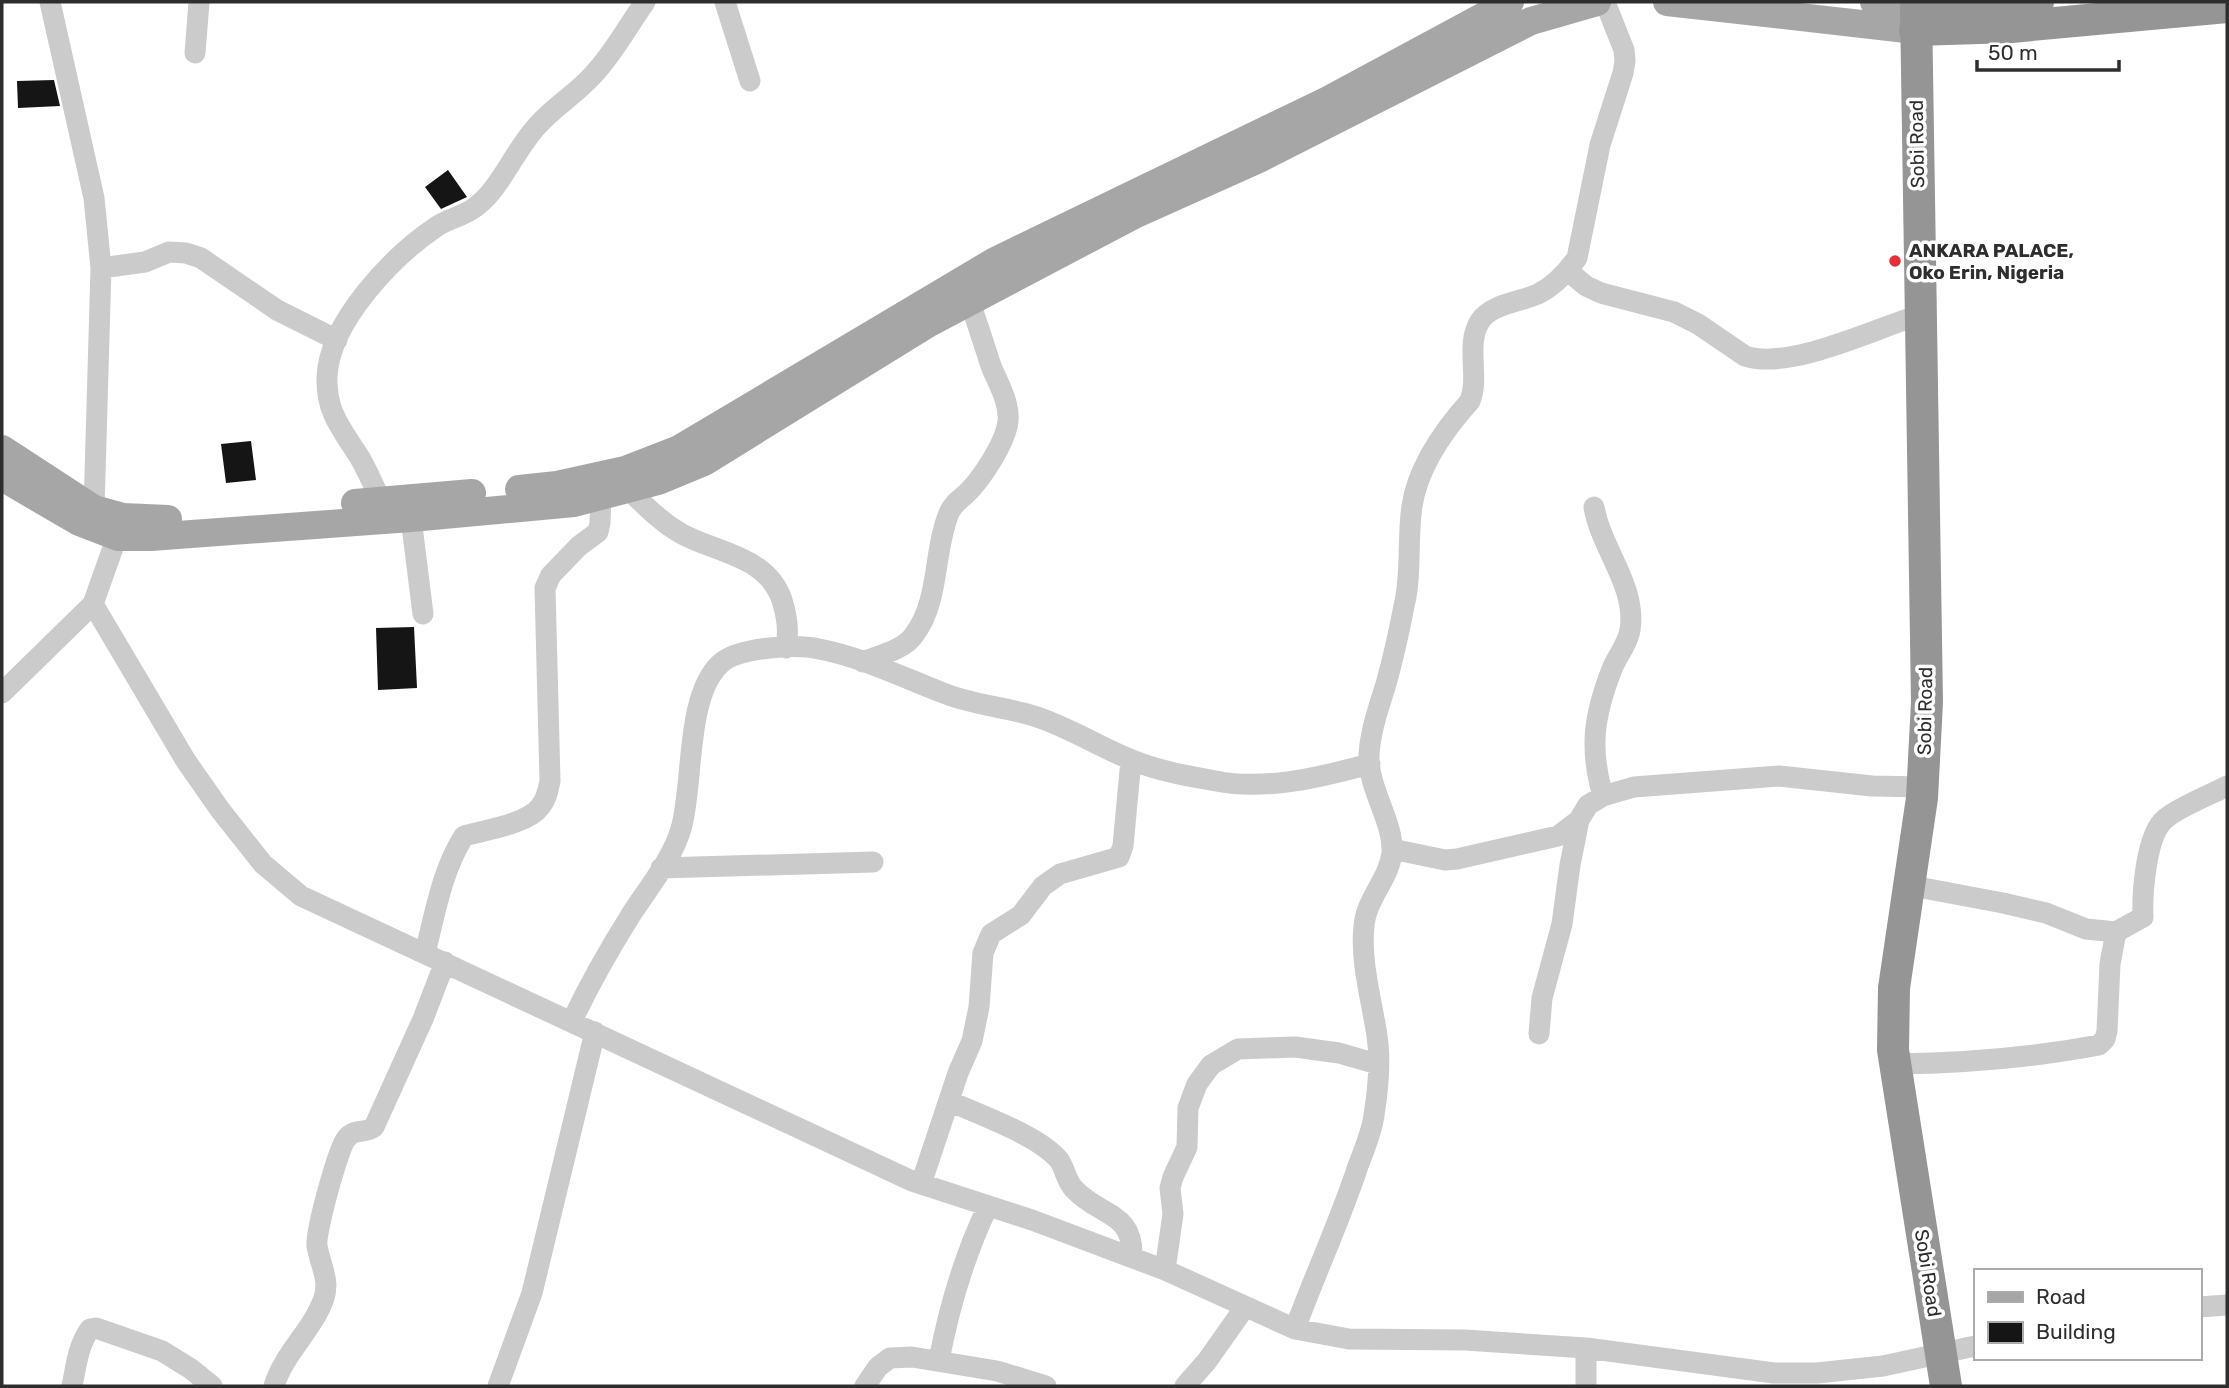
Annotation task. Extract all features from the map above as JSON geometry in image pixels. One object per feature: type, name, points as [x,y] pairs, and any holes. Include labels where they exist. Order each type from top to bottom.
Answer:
[{"type":"highway","points":[[1915,18],[2038,2]]},
{"type":"highway","points":[[1915,18],[2011,27],[2227,7]]},
{"type":"highway","name":"Sobi Road","points":[[1915,18],[1927,702],[1923,787],[1894,988],[1895,1063],[1946,1386]]},
{"type":"main road","points":[[2,449],[120,527],[164,520],[557,485],[625,470],[679,449],[995,261],[1328,100],[1510,2]]},
{"type":"main road","points":[[2,477],[79,522],[120,527],[151,537],[574,503],[658,481],[704,462],[969,300],[1134,215],[1259,159],[1531,21],[1597,2]]},
{"type":"main road","points":[[1667,2],[1915,18]]},
{"type":"main road","points":[[1874,2],[1915,18]]},
{"type":"street","points":[[50,2],[94,198],[101,268],[94,509]]},
{"type":"street","points":[[195,53],[200,2]]},
{"type":"street","points":[[381,501],[360,457],[333,417],[327,377],[337,340],[355,308],[380,276],[413,243],[440,224],[479,205],[538,124],[594,74],[645,2]]},
{"type":"street","points":[[725,2],[750,82]]},
{"type":"street","points":[[1295,1329],[1339,1221],[1374,1119],[1378,1040],[1363,925],[1368,905],[1391,862],[1392,849],[1391,836],[1372,782],[1372,730],[1405,604],[1412,506],[1417,484],[1429,456],[1470,401],[1474,390],[1474,337],[1479,322],[1486,314],[1539,294],[1568,271],[1577,258],[1600,145],[1625,61],[1624,50],[1605,2]]},
{"type":"street","points":[[101,268],[145,262],[169,253],[186,253],[201,258],[277,310],[337,340]]},
{"type":"street","points":[[1568,271],[1586,286],[1601,293],[1674,312],[1752,358],[1775,358],[1844,344],[1889,324],[1920,315]]},
{"type":"street","points":[[863,662],[912,639],[923,622],[948,514],[953,504],[967,493],[992,461],[1008,425],[1006,402],[969,300]]},
{"type":"street","points":[[425,953],[439,898],[456,849],[464,836],[523,820],[539,809],[546,797],[550,781],[545,588],[551,575],[579,546],[598,532],[614,492],[683,534],[763,570],[778,588],[786,614],[789,629],[786,648]]},
{"type":"street","points":[[1594,507],[1597,526],[1622,580],[1631,620],[1630,632],[1599,705],[1593,738],[1596,770],[1603,796]]},
{"type":"street","points":[[411,518],[423,614]]},
{"type":"street","points":[[2,693],[93,604],[120,527]]},
{"type":"street","points":[[93,604],[186,761],[221,811],[263,864],[301,896],[921,1184],[1165,1270],[1295,1329],[1349,1339],[1465,1340],[1586,1348],[1785,1373],[1817,1373],[1883,1366],[1974,1346]]},
{"type":"street","points":[[572,1021],[601,961],[681,831],[701,697],[709,680],[719,664],[746,652],[817,648],[863,662],[957,698],[1034,716],[1070,730],[1131,760],[1218,782],[1258,785],[1339,772],[1370,764]]},
{"type":"street","points":[[921,1184],[958,1073],[972,1041],[979,1007],[986,942],[991,934],[1021,915],[1043,886],[1060,874],[1119,858],[1123,846],[1131,760]]},
{"type":"street","points":[[1539,1034],[1542,998],[1562,924],[1579,820],[1588,805],[1603,796],[1634,788],[1779,776],[1872,786],[1923,787]]},
{"type":"street","points":[[1908,885],[2046,913],[2086,929],[2116,932],[2143,917],[2150,850],[2154,834],[2164,819],[2227,786]]},
{"type":"street","points":[[1392,849],[1445,860],[1457,859],[1558,836],[1579,820]]},
{"type":"street","points":[[660,868],[873,862]]},
{"type":"street","points":[[1895,1063],[1984,1061],[2099,1045],[2105,1039],[2107,1031],[2110,964],[2116,932]]},
{"type":"street","points":[[274,1386],[294,1345],[318,1312],[325,1294],[325,1272],[316,1244],[335,1165],[344,1140],[352,1133],[370,1130],[381,1115],[445,962]]},
{"type":"street","points":[[498,1386],[533,1293],[596,1032]]},
{"type":"street","points":[[1165,1270],[1173,1214],[1170,1188],[1187,1147],[1188,1108],[1197,1084],[1211,1065],[1238,1049],[1295,1047],[1339,1053],[1377,1064]]},
{"type":"street","points":[[949,1101],[1014,1130],[1051,1152],[1061,1162],[1073,1188],[1124,1224],[1131,1235],[1132,1258]]},
{"type":"street","points":[[939,1360],[974,1235],[988,1206]]},
{"type":"street","points":[[2201,1307],[2227,1305]]},
{"type":"street","points":[[1185,1386],[1208,1361],[1245,1307]]},
{"type":"street","points":[[72,1386],[86,1334],[90,1329],[96,1328],[162,1350],[191,1368],[212,1386]]},
{"type":"street","points":[[1586,1348],[1586,1386]]},
{"type":"street","points":[[865,1386],[878,1367],[890,1358],[912,1357],[997,1371],[1046,1386]]},
{"type":"building","points":[[54,80],[60,106],[18,108],[17,81]]},
{"type":"building","points":[[448,170],[467,197],[441,209],[425,187]]},
{"type":"building","points":[[251,441],[256,480],[226,483],[221,444]]},
{"type":"building","points":[[414,627],[417,688],[378,690],[376,628]]},
{"type":"place","name":"ANKARA PALACE, Oko Erin, Nigeria","points":[[1895,261]]}]
